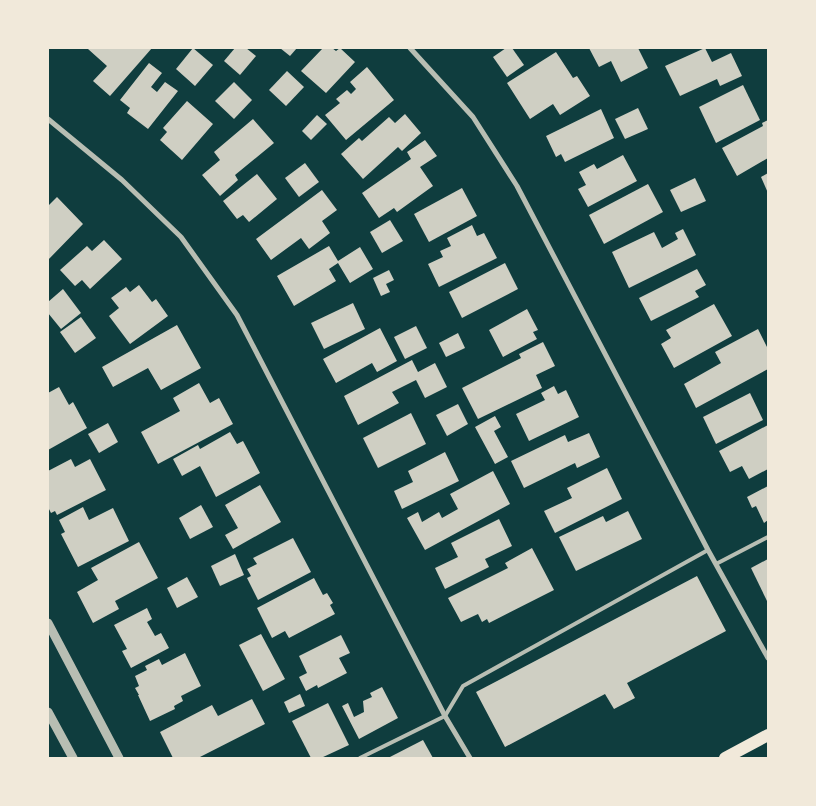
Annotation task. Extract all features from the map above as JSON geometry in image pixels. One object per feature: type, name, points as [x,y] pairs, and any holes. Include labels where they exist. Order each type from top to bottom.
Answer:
[{"type":"main road","points":[[725,758],[768,735]]},
{"type":"street","points":[[410,48],[473,117],[517,186],[708,550],[768,658]]},
{"type":"street","points":[[48,119],[122,180],[181,237],[237,315],[445,716],[470,758]]},
{"type":"street","points":[[48,623],[119,758]]},
{"type":"street","points":[[48,712],[73,758]]},
{"type":"lane","points":[[716,564],[768,537]]},
{"type":"lane","points":[[360,758],[445,716],[463,686],[708,550]]},
{"type":"building","points":[[152,48],[110,96],[93,81],[107,66],[88,49]]},
{"type":"building","points":[[193,48],[213,65],[195,86],[176,69]]},
{"type":"building","points":[[235,48],[246,48],[256,56],[240,75],[224,61]]},
{"type":"building","points":[[280,48],[297,48],[290,56]]},
{"type":"building","points":[[323,48],[332,48],[336,51],[340,48],[355,62],[326,93],[301,71]]},
{"type":"building","points":[[506,48],[512,48],[524,65],[507,77],[493,57]]},
{"type":"building","points":[[589,48],[638,48],[648,68],[621,82],[611,61],[599,67]]},
{"type":"building","points":[[705,48],[712,62],[731,53],[742,76],[720,86],[717,79],[680,96],[665,66]]},
{"type":"building","points":[[556,52],[573,78],[577,76],[590,96],[560,115],[553,104],[530,119],[507,83]]},
{"type":"building","points":[[149,63],[162,73],[151,87],[157,92],[165,82],[178,91],[148,129],[127,113],[130,108],[120,100]]},
{"type":"building","points":[[367,67],[394,100],[346,140],[325,115],[340,103],[336,99],[347,90],[351,94],[356,89],[350,82]]},
{"type":"building","points":[[287,71],[304,87],[286,106],[269,90]]},
{"type":"building","points":[[234,82],[252,100],[234,119],[215,101]]},
{"type":"building","points":[[743,85],[760,120],[716,143],[699,107]]},
{"type":"building","points":[[187,101],[213,124],[182,160],[160,140],[167,132],[163,128]]},
{"type":"building","points":[[638,108],[648,129],[625,139],[615,119]]},
{"type":"building","points":[[601,109],[614,138],[565,162],[561,154],[556,157],[546,136]]},
{"type":"building","points":[[405,114],[421,133],[402,151],[398,147],[363,179],[341,154],[359,138],[362,141],[389,117],[395,123]]},
{"type":"building","points":[[317,115],[327,124],[311,140],[302,131]]},
{"type":"building","points":[[253,119],[274,143],[235,175],[238,180],[220,196],[202,175],[220,160],[214,152]]},
{"type":"building","points":[[768,120],[768,158],[737,176],[722,148],[763,126],[762,123]]},
{"type":"building","points":[[425,140],[437,156],[420,167],[433,186],[397,212],[394,208],[379,218],[362,193],[411,159],[407,152]]},
{"type":"building","points":[[623,155],[637,181],[588,207],[578,189],[586,185],[579,172],[594,164],[597,169]]},
{"type":"building","points":[[305,163],[319,182],[299,197],[285,178]]},
{"type":"building","points":[[768,173],[768,193],[761,177]]},
{"type":"building","points":[[257,174],[277,199],[249,222],[243,215],[237,219],[223,201]]},
{"type":"building","points":[[695,178],[706,201],[681,212],[670,190]]},
{"type":"building","points":[[648,184],[663,212],[604,244],[589,215]]},
{"type":"building","points":[[462,188],[477,216],[429,242],[414,214]]},
{"type":"building","points":[[322,190],[337,210],[322,221],[330,233],[309,249],[301,238],[271,260],[256,239]]},
{"type":"building","points":[[57,197],[83,224],[48,260],[48,203],[49,205]]},
{"type":"building","points":[[390,220],[403,241],[382,253],[370,232]]},
{"type":"building","points":[[472,225],[477,236],[484,233],[497,258],[439,287],[428,264],[443,257],[440,251],[451,246],[447,238]]},
{"type":"building","points":[[683,229],[696,255],[629,288],[612,252],[654,232],[662,248],[678,239],[675,233]]},
{"type":"building","points":[[104,240],[122,259],[90,289],[82,280],[75,286],[60,270],[87,246],[92,251]]},
{"type":"building","points":[[329,246],[338,261],[360,247],[373,269],[350,283],[338,263],[329,269],[336,281],[294,306],[277,276]]},
{"type":"building","points":[[505,263],[518,289],[462,318],[449,292]]},
{"type":"building","points":[[697,269],[706,285],[695,291],[699,297],[651,321],[639,298]]},
{"type":"building","points":[[389,270],[394,280],[386,284],[390,292],[381,296],[373,278]]},
{"type":"building","points":[[139,285],[152,302],[156,299],[168,316],[130,344],[109,316],[119,308],[111,298],[126,287],[130,292]]},
{"type":"building","points":[[63,289],[81,313],[61,329],[48,313],[48,302]]},
{"type":"building","points":[[353,303],[365,329],[324,349],[311,323]]},
{"type":"building","points":[[714,304],[732,336],[674,368],[661,344],[671,338],[666,330]]},
{"type":"building","points":[[527,309],[538,330],[533,332],[537,339],[503,357],[489,330]]},
{"type":"building","points":[[81,317],[96,338],[75,353],[60,332]]},
{"type":"building","points":[[177,325],[201,368],[161,390],[148,368],[113,387],[102,367]]},
{"type":"building","points":[[416,326],[427,348],[405,359],[394,337]]},
{"type":"building","points":[[380,328],[397,361],[377,372],[372,363],[336,383],[323,359]]},
{"type":"building","points":[[758,329],[768,349],[768,369],[696,408],[684,384],[721,363],[715,352]]},
{"type":"building","points":[[458,333],[465,348],[446,357],[439,343]]},
{"type":"building","points":[[543,342],[555,366],[536,375],[542,388],[478,419],[462,388],[521,358],[519,354]]},
{"type":"building","points":[[412,360],[418,372],[435,363],[447,387],[425,398],[416,380],[392,392],[399,403],[358,425],[344,396]]},
{"type":"building","points":[[199,383],[210,403],[219,398],[233,424],[158,464],[141,432],[180,411],[173,398]]},
{"type":"building","points":[[554,386],[558,394],[566,390],[579,417],[529,441],[516,414],[545,400],[541,393]]},
{"type":"building","points":[[59,387],[69,405],[73,402],[87,428],[48,450],[48,393]]},
{"type":"building","points":[[750,393],[763,420],[716,444],[703,417]]},
{"type":"building","points":[[458,404],[468,424],[447,436],[436,415]]},
{"type":"building","points":[[411,413],[426,444],[378,468],[363,438]]},
{"type":"building","points":[[495,416],[501,427],[494,431],[508,457],[495,464],[475,427]]},
{"type":"building","points":[[108,423],[118,442],[99,453],[88,434]]},
{"type":"building","points":[[768,425],[768,469],[749,479],[742,466],[730,472],[719,451]]},
{"type":"building","points":[[230,432],[237,444],[243,441],[260,473],[216,497],[200,466],[182,476],[173,459],[198,445],[200,449]]},
{"type":"building","points":[[589,433],[600,457],[577,468],[575,463],[524,488],[511,461],[565,435],[568,442]]},
{"type":"building","points":[[445,452],[459,481],[402,509],[394,491],[413,482],[408,471]]},
{"type":"building","points":[[71,459],[75,467],[90,459],[106,490],[57,515],[55,511],[51,513],[48,507],[48,471]]},
{"type":"building","points":[[607,468],[622,499],[555,533],[544,511],[572,498],[567,488]]},
{"type":"building","points":[[493,471],[510,504],[425,550],[407,518],[418,512],[422,522],[439,512],[442,518],[458,509],[450,494]]},
{"type":"building","points":[[260,485],[281,522],[233,549],[225,535],[238,528],[225,505]]},
{"type":"building","points":[[768,486],[768,520],[764,523],[756,506],[752,508],[747,497]]},
{"type":"building","points":[[201,505],[213,527],[190,539],[179,518]]},
{"type":"building","points":[[83,507],[89,520],[113,508],[129,541],[78,567],[61,534],[65,532],[59,520]]},
{"type":"building","points":[[628,511],[642,539],[576,571],[559,537],[603,516],[606,522]]},
{"type":"building","points":[[499,519],[512,546],[485,559],[489,567],[445,589],[435,568],[458,557],[451,543]]},
{"type":"building","points":[[293,538],[311,572],[258,600],[247,578],[251,576],[247,569],[257,564],[253,558]]},
{"type":"building","points":[[139,542],[158,578],[115,601],[119,609],[93,623],[77,592],[98,580],[91,568]]},
{"type":"building","points":[[532,548],[554,590],[489,623],[487,619],[482,622],[478,614],[461,622],[448,598],[508,568],[505,563]]},
{"type":"building","points":[[235,554],[244,575],[220,586],[211,566]]},
{"type":"building","points":[[768,559],[768,603],[751,568]]},
{"type":"building","points":[[697,576],[726,631],[627,683],[635,698],[614,709],[605,694],[505,747],[476,692]]},
{"type":"building","points":[[187,577],[198,597],[177,608],[167,588]]},
{"type":"building","points":[[314,578],[323,595],[327,593],[333,603],[330,605],[335,614],[289,638],[285,631],[272,638],[257,608]]},
{"type":"building","points":[[147,608],[152,619],[147,622],[155,636],[161,633],[169,648],[131,668],[122,651],[127,649],[114,625]]},
{"type":"building","points":[[261,634],[285,679],[263,691],[239,645]]},
{"type":"building","points":[[341,635],[350,653],[339,658],[347,673],[318,688],[317,685],[306,691],[299,677],[307,673],[299,656]]},
{"type":"building","points":[[185,653],[201,686],[181,696],[183,701],[174,706],[175,709],[150,721],[135,688],[139,686],[135,676],[147,670],[145,666],[159,659],[162,665]]},
{"type":"building","points":[[382,687],[398,718],[359,739],[342,706],[348,703],[354,717],[364,712],[363,701],[372,697],[370,693]]},
{"type":"building","points":[[300,694],[305,706],[289,713],[284,702]]},
{"type":"building","points":[[252,699],[265,724],[198,758],[173,758],[160,732],[212,705],[218,716]]},
{"type":"building","points":[[328,703],[349,745],[321,758],[311,758],[292,721]]},
{"type":"building","points":[[423,740],[433,758],[388,758]]}]
